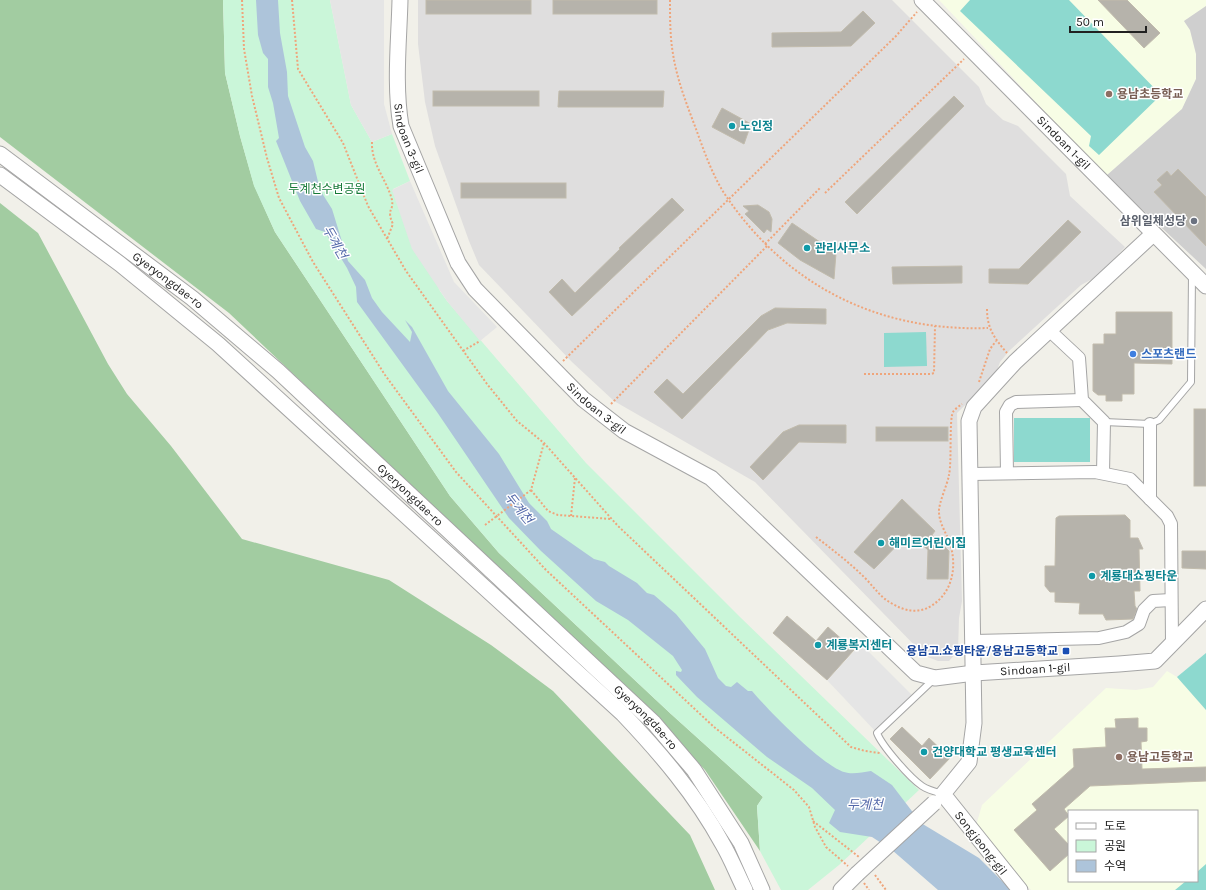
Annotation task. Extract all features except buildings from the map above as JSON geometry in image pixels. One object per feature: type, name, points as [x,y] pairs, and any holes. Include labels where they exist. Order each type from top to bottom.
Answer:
[{"type":"street","name":"Sindoan 3-gil","points":[[400,0],[398,66],[399,110],[402,126],[458,263],[475,289],[583,399],[624,431],[711,478],[747,510],[916,673],[934,678],[974,673]]},
{"type":"street","name":"Sindoan 1-gil","points":[[923,2],[1206,286]]},
{"type":"street","name":"Gyeryongdae-ro","points":[[0,154],[192,298],[278,371],[654,723],[694,770],[741,843],[762,889]]},
{"type":"street","name":"Gyeryongdae-ro","points":[[0,175],[120,264],[218,344],[623,714],[658,752],[690,793],[722,843],[745,890]]},
{"type":"street","points":[[840,890],[860,868],[938,799],[969,762],[974,723],[974,641],[969,421],[974,407],[1015,362],[1154,234]]},
{"type":"street","points":[[1049,330],[1079,358],[1082,400],[1104,422],[1103,473]]},
{"type":"street","points":[[1007,473],[1006,412],[1010,405],[1016,402],[1082,400]]},
{"type":"street","points":[[1150,424],[1150,499]]},
{"type":"street","points":[[971,474],[1103,473],[1130,479],[1167,516],[1170,524],[1172,643]]},
{"type":"street","points":[[974,641],[1099,638],[1126,632],[1139,624],[1144,610],[1153,601],[1171,600]]},
{"type":"street","name":"Sindoan 1-gil","points":[[974,673],[1083,667],[1155,660],[1206,608]]},
{"type":"street","name":"Songjeong-gil","points":[[938,799],[1020,890]]},
{"type":"lane","points":[[1104,422],[1150,424],[1159,420],[1191,382],[1192,271]]},
{"type":"lane","points":[[934,678],[877,733],[881,742],[890,754],[922,786],[938,799]]},
{"type":"path","points":[[242,0],[244,49],[252,96],[273,178],[280,198],[294,229],[313,262],[385,375],[456,472],[546,570],[714,727],[794,790],[809,807],[813,821],[826,846],[860,868]]},
{"type":"path","points":[[292,0],[298,69],[343,143],[368,206],[406,271],[463,351],[517,421],[544,443],[612,519],[763,665],[851,747],[865,751],[890,754]]},
{"type":"path","points":[[670,0],[673,52],[676,72],[707,159],[729,199],[752,231],[783,261],[820,288],[889,317],[947,328],[988,328]]},
{"type":"path","points":[[554,369],[896,36],[923,2]]},
{"type":"path","points":[[825,194],[972,51]]},
{"type":"path","points":[[372,142],[371,153],[392,202],[389,215],[393,224],[387,239]]},
{"type":"path","points":[[601,413],[821,187]]},
{"type":"path","points":[[987,309],[988,328],[996,341],[1015,362]]},
{"type":"path","points":[[864,374],[931,374],[934,372],[935,326]]},
{"type":"path","points":[[463,351],[480,341]]},
{"type":"path","points":[[979,383],[990,349],[996,341]]},
{"type":"path","points":[[816,537],[848,562],[866,579],[877,593],[904,610],[922,611],[932,606],[946,594],[952,579],[953,567],[951,547],[940,522],[939,511],[950,471],[952,447],[951,418],[953,411],[967,399]]},
{"type":"path","points":[[485,525],[495,515],[531,490],[544,443]]},
{"type":"path","points":[[571,516],[575,478]]},
{"type":"path","points":[[531,490],[548,511],[558,515],[612,519]]},
{"type":"path","points":[[813,821],[860,868]]},
{"type":"path","points":[[872,871],[882,882],[886,890]]},
{"type":"shaded area","points":[[330,0],[384,0],[384,104],[392,134],[372,142],[351,105]]},
{"type":"shaded area","points":[[418,0],[892,0],[979,87],[986,104],[1003,120],[1018,126],[1066,174],[1070,196],[1125,247],[1098,276],[1081,285],[1009,351],[1000,362],[995,376],[957,413],[962,601],[959,618],[958,651],[949,661],[938,661],[925,656],[755,482],[614,401],[572,362],[479,265],[435,146],[425,102],[418,44]]},
{"type":"shaded area","name":"용남초등학교","points":[[939,0],[1206,0],[1206,6],[1184,21],[1190,30],[1196,54],[1196,79],[1182,109],[1106,176]]},
{"type":"shaded area","points":[[970,0],[1069,0],[1161,95],[1099,155],[1089,146],[1091,136],[960,11]]},
{"type":"shaded area","points":[[1206,6],[1206,269],[1106,176],[1182,109],[1196,79],[1196,54],[1190,30],[1184,21]]},
{"type":"shaded area","points":[[410,181],[454,282],[497,327],[480,341],[447,301],[412,249],[392,190]]},
{"type":"shaded area","points":[[926,332],[927,366],[884,367],[884,333]]},
{"type":"shaded area","points":[[1014,418],[1090,418],[1090,462],[1014,462]]},
{"type":"shaded area","points":[[861,644],[914,697],[877,733],[827,680]]},
{"type":"shaded area","points":[[1206,653],[1206,710],[1177,677]]},
{"type":"shaded area","name":"용남고등학교","points":[[1167,671],[1177,677],[1206,710],[1206,890],[1031,890],[975,829],[982,805],[1106,688],[1136,690],[1153,687]]},
{"type":"shaded area","points":[[1206,864],[1206,890],[1175,890],[1185,882],[1198,882],[1198,871]]},
{"type":"green space","points":[[0,0],[223,0],[225,73],[240,136],[254,185],[275,232],[450,496],[499,553],[671,714],[763,797],[757,806],[760,851],[705,770],[650,712],[229,313],[0,137]]},
{"type":"green space","name":"두계천수변공원","points":[[223,0],[330,0],[351,105],[372,142],[392,134],[410,181],[393,189],[440,291],[447,301],[586,463],[740,617],[919,790],[839,865],[808,890],[781,890],[760,851],[757,806],[763,797],[671,714],[499,553],[450,496],[275,232],[254,186],[225,73]]},
{"type":"green space","points":[[0,203],[38,233],[108,364],[127,394],[171,446],[242,539],[389,580],[491,645],[553,691],[690,835],[715,890],[0,890]]},
{"type":"water","name":"두계천","points":[[256,0],[278,0],[280,33],[287,72],[288,96],[305,147],[313,161],[320,190],[332,209],[348,261],[365,280],[372,298],[382,312],[410,342],[412,332],[405,320],[412,327],[448,391],[499,454],[529,503],[547,521],[551,529],[594,559],[605,562],[637,583],[647,593],[654,595],[676,614],[705,649],[718,678],[726,686],[731,687],[737,682],[748,691],[752,691],[770,711],[810,749],[835,768],[851,773],[871,771],[892,785],[921,823],[979,858],[1011,890],[938,890],[892,850],[872,837],[840,832],[829,823],[835,810],[812,788],[767,757],[697,697],[676,675],[676,671],[681,672],[682,670],[673,656],[628,620],[596,601],[541,551],[509,518],[437,412],[357,302],[356,287],[347,268],[325,232],[316,229],[300,201],[276,141],[279,138],[273,103],[268,87],[268,59],[263,53],[258,35]]},
{"type":"place","name":"용남초등학교","points":[[1109,94]]},
{"type":"place","name":"노인정","points":[[732,126]]},
{"type":"place","name":"삼위일체성당","points":[[1194,221]]},
{"type":"place","name":"관리사무소","points":[[807,248]]},
{"type":"place","name":"스포츠랜드","points":[[1133,354]]},
{"type":"place","name":"해미르어린이집","points":[[881,543]]},
{"type":"place","name":"계룡대쇼핑타운","points":[[1092,576]]},
{"type":"place","name":"계룡복지센터","points":[[818,645]]},
{"type":"place","name":"용남고.쇼핑타운/용남고등학교","points":[[1066,651]]},
{"type":"place","name":"건양대학교 평생교육센터","points":[[924,752]]},
{"type":"place","name":"용남고등학교","points":[[1119,757]]}]
